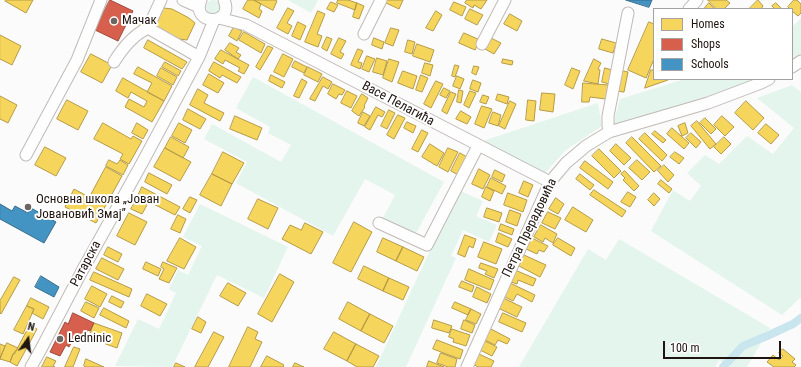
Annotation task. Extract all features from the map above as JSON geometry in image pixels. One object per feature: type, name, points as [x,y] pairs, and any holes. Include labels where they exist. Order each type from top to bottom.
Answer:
[{"type":"street","points":[[26,155],[77,60],[101,0]]},
{"type":"street","points":[[114,62],[122,49],[137,35],[148,28],[161,0]]},
{"type":"street","name":"Васе Пелагића","points":[[183,0],[201,8],[209,20],[217,19],[246,25],[550,182]]},
{"type":"street","points":[[364,34],[381,0]]},
{"type":"street","points":[[482,44],[505,0]]},
{"type":"street","points":[[690,8],[697,0]]},
{"type":"street","name":"Васе Пелагића","points":[[226,3],[246,25]]},
{"type":"street","name":"Ратарска","points":[[31,367],[199,58],[217,19],[224,13],[226,3]]},
{"type":"street","name":"Ратарска","points":[[199,58],[204,22],[201,8]]},
{"type":"street","points":[[609,132],[608,116],[628,13]]},
{"type":"street","points":[[148,28],[199,58]]},
{"type":"street","name":"Петра Прерадовића","points":[[466,367],[550,182],[566,163],[586,146],[609,132],[708,103],[767,80]]},
{"type":"street","points":[[379,223],[427,245],[478,146]]},
{"type":"shaded area","points":[[210,0],[216,0],[220,4],[220,10],[216,14],[210,14],[206,10],[206,4]]},
{"type":"shaded area","points":[[288,0],[318,0],[311,13]]},
{"type":"shaded area","points":[[801,18],[801,55],[793,59],[793,26]]},
{"type":"shaded area","points":[[253,77],[444,182],[415,235],[383,218],[395,195],[365,179],[333,236],[236,183],[247,162],[204,139],[212,124],[281,162],[291,145],[268,133],[270,127],[236,108]]},
{"type":"shaded area","points":[[682,80],[754,80],[716,96],[613,125],[620,99]]},
{"type":"shaded area","points":[[792,85],[801,92],[801,297],[782,315],[651,231],[673,190],[690,201],[701,186],[687,173],[705,155],[719,164],[747,136],[773,154],[794,128],[757,98]]},
{"type":"shaded area","points":[[598,103],[602,126],[566,150],[545,173],[483,141]]},
{"type":"shaded area","points":[[458,190],[483,201],[476,216],[497,225],[489,242],[463,230],[451,256],[456,258],[406,367],[376,367]]},
{"type":"shaded area","points":[[200,204],[288,247],[264,298],[217,275],[172,367],[115,366],[138,319],[159,329],[176,293],[169,289],[178,270],[188,275],[202,246],[183,237]]},
{"type":"shaded area","points":[[619,239],[770,328],[747,367],[731,367],[719,360],[715,367],[519,367],[588,249],[606,260]]},
{"type":"building: Homes","points":[[33,0],[26,13],[5,1]]},
{"type":"building: Homes","points":[[248,0],[254,0],[261,4],[259,9],[262,11],[259,18],[243,9]]},
{"type":"building: Homes","points":[[254,0],[275,0],[277,1],[273,10]]},
{"type":"building: Homes","points":[[338,0],[348,0],[357,3],[355,10],[337,3]]},
{"type":"building: Homes","points":[[387,0],[403,0],[399,9],[386,3]]},
{"type":"building: Homes","points":[[467,0],[487,0],[481,9],[474,5],[473,8],[465,3]]},
{"type":"building: Homes","points":[[708,0],[726,0],[730,3],[725,8],[716,8]]},
{"type":"building: Homes","points":[[758,0],[763,6],[762,8],[750,8]]},
{"type":"building: Homes","points":[[794,0],[797,0],[801,4],[801,13],[798,16],[793,12],[793,8],[788,7]]},
{"type":"building: Homes","points":[[331,2],[338,5],[334,12],[327,9]]},
{"type":"building: Homes","points":[[454,2],[466,7],[462,16],[450,10]]},
{"type":"building: Homes","points":[[357,3],[364,6],[359,19],[353,17]]},
{"type":"building: Homes","points":[[709,3],[714,8],[705,8]]},
{"type":"building: Homes","points":[[776,3],[781,8],[774,8],[772,6]]},
{"type":"building: Homes","points":[[164,8],[172,9],[195,23],[187,40],[179,39],[162,31],[156,25]]},
{"type":"building: Homes","points":[[288,8],[294,11],[287,23],[292,26],[288,34],[277,28]]},
{"type":"building: Homes","points":[[470,9],[483,15],[477,25],[465,19]]},
{"type":"building: Homes","points":[[318,11],[325,14],[317,34],[322,36],[318,47],[305,42]]},
{"type":"building: Homes","points":[[436,11],[442,15],[433,31],[426,28]]},
{"type":"building: Homes","points":[[510,14],[522,21],[517,31],[504,24]]},
{"type":"building: Homes","points":[[139,16],[145,20],[141,28],[134,23]]},
{"type":"building: Homes","points":[[298,22],[306,26],[300,40],[292,36]]},
{"type":"building: Homes","points":[[649,22],[653,24],[653,61],[646,78],[628,70]]},
{"type":"building: Homes","points":[[234,27],[242,31],[237,41],[229,36]]},
{"type":"building: Homes","points":[[391,28],[399,30],[393,46],[385,43]]},
{"type":"building: Homes","points":[[244,32],[265,44],[261,53],[239,40]]},
{"type":"building: Homes","points":[[464,33],[480,40],[475,50],[459,43]]},
{"type":"building: Homes","points":[[0,35],[21,46],[12,65],[0,59]]},
{"type":"building: Homes","points":[[327,37],[332,39],[327,51],[322,48]]},
{"type":"building: Homes","points":[[339,38],[346,41],[340,52],[344,54],[341,59],[331,54]]},
{"type":"building: Homes","points":[[374,38],[384,42],[382,49],[372,45]]},
{"type":"building: Homes","points":[[491,38],[501,43],[494,54],[485,49]]},
{"type":"building: Homes","points":[[602,39],[616,43],[613,53],[599,49]]},
{"type":"building: Homes","points":[[148,40],[187,62],[182,69],[144,48]]},
{"type":"building: Homes","points":[[408,40],[415,42],[412,54],[405,52]]},
{"type":"building: Homes","points":[[230,43],[239,48],[236,52],[241,55],[238,59],[225,50]]},
{"type":"building: Homes","points":[[417,44],[434,50],[430,62],[413,56]]},
{"type":"building: Homes","points":[[268,46],[273,48],[260,70],[256,67]]},
{"type":"building: Homes","points":[[358,49],[363,51],[358,62],[362,63],[360,69],[351,65]]},
{"type":"building: Homes","points":[[221,50],[249,65],[244,74],[238,71],[240,68],[225,60],[223,64],[215,59]]},
{"type":"building: Homes","points":[[91,54],[112,65],[102,83],[81,72]]},
{"type":"building: Homes","points":[[283,54],[293,59],[284,77],[274,72]]},
{"type":"building: Homes","points":[[367,56],[375,59],[369,72],[362,69]]},
{"type":"building: Homes","points":[[377,58],[387,61],[383,75],[373,72]]},
{"type":"building: Homes","points":[[389,59],[399,62],[392,82],[383,78]]},
{"type":"building: Homes","points":[[503,59],[513,61],[512,65],[502,63]]},
{"type":"building: Homes","points":[[594,59],[601,63],[598,69],[600,70],[598,84],[584,81]]},
{"type":"building: Homes","points":[[295,61],[307,67],[304,73],[292,67]]},
{"type":"building: Homes","points":[[165,62],[181,71],[178,76],[162,67]]},
{"type":"building: Homes","points":[[214,62],[241,77],[237,83],[222,75],[220,78],[209,71]]},
{"type":"building: Homes","points":[[425,63],[433,65],[430,76],[422,73]]},
{"type":"building: Homes","points":[[455,65],[459,66],[455,77],[452,76]]},
{"type":"building: Homes","points":[[474,66],[479,67],[476,75],[472,73]]},
{"type":"building: Homes","points":[[138,67],[172,86],[164,101],[147,92],[152,83],[134,74]]},
{"type":"building: Homes","points":[[308,67],[322,74],[318,82],[304,75]]},
{"type":"building: Homes","points":[[161,68],[177,77],[173,85],[157,76]]},
{"type":"building: Homes","points":[[572,68],[580,71],[573,89],[565,85]]},
{"type":"building: Homes","points":[[605,68],[612,70],[609,84],[602,82]]},
{"type":"building: Homes","points":[[619,70],[628,72],[624,92],[616,91]]},
{"type":"building: Homes","points":[[651,70],[653,70],[653,80],[668,80],[645,88]]},
{"type":"building: Homes","points":[[403,71],[417,76],[413,89],[398,83]]},
{"type":"building: Homes","points":[[209,74],[224,83],[218,93],[203,85]]},
{"type":"building: Homes","points":[[271,75],[285,82],[282,88],[269,81]]},
{"type":"building: Homes","points":[[421,75],[428,78],[422,92],[416,90]]},
{"type":"building: Homes","points":[[457,76],[464,79],[460,89],[453,86]]},
{"type":"building: Homes","points":[[323,77],[332,82],[328,89],[323,86],[315,101],[310,99]]},
{"type":"building: Homes","points":[[123,78],[164,101],[152,122],[125,107],[129,99],[144,107],[147,101],[131,92],[128,98],[116,91]]},
{"type":"building: Homes","points":[[302,79],[307,82],[299,98],[294,96]]},
{"type":"building: Homes","points":[[473,80],[481,83],[478,92],[470,89]]},
{"type":"building: Homes","points":[[436,81],[443,84],[431,108],[424,104]]},
{"type":"building: Homes","points":[[583,83],[608,85],[606,99],[590,97],[589,102],[582,102]]},
{"type":"building: Homes","points":[[333,84],[345,90],[342,95],[339,94],[336,99],[328,94]]},
{"type":"building: Homes","points":[[444,88],[450,91],[446,98],[440,95]]},
{"type":"building: Homes","points":[[198,89],[208,95],[204,103],[224,113],[220,121],[190,105]]},
{"type":"building: Homes","points":[[459,90],[463,91],[461,103],[457,102]]},
{"type":"building: Homes","points":[[347,91],[357,96],[351,108],[341,103]]},
{"type":"building: Homes","points":[[470,91],[476,93],[469,108],[464,105]]},
{"type":"building: Homes","points":[[451,92],[456,94],[447,114],[442,111]]},
{"type":"building: Homes","points":[[542,93],[555,94],[553,112],[540,110]]},
{"type":"building: Homes","points":[[362,94],[368,98],[364,106],[365,107],[359,116],[352,111]]},
{"type":"building: Homes","points":[[498,94],[509,97],[507,104],[496,100]]},
{"type":"building: Homes","points":[[483,95],[489,97],[486,104],[480,102]]},
{"type":"building: Homes","points":[[0,96],[17,105],[8,123],[0,119]]},
{"type":"building: Homes","points":[[67,100],[88,111],[78,130],[57,119]]},
{"type":"building: Homes","points":[[528,100],[536,101],[534,121],[526,120]]},
{"type":"building: Homes","points":[[510,101],[516,104],[505,129],[499,126]]},
{"type":"building: Homes","points":[[746,101],[764,118],[753,130],[735,113]]},
{"type":"building: Homes","points":[[482,106],[492,109],[484,128],[475,124]]},
{"type":"building: Homes","points":[[376,107],[385,112],[382,117],[378,115],[370,130],[365,127]]},
{"type":"building: Homes","points":[[188,109],[206,119],[200,129],[183,120]]},
{"type":"building: Homes","points":[[389,110],[395,113],[387,129],[381,126]]},
{"type":"building: Homes","points":[[461,111],[471,117],[467,124],[456,119]]},
{"type":"building: Homes","points":[[363,112],[370,116],[364,126],[358,123]]},
{"type":"building: Homes","points":[[493,112],[501,115],[498,126],[489,123]]},
{"type":"building: Homes","points":[[398,115],[405,118],[394,139],[387,135]]},
{"type":"building: Homes","points":[[235,116],[262,128],[257,140],[230,129]]},
{"type":"building: Homes","points":[[722,116],[734,127],[725,136],[714,125]]},
{"type":"building: Homes","points":[[705,118],[716,129],[711,134],[700,123]]},
{"type":"building: Homes","points":[[697,121],[716,144],[710,149],[691,126]]},
{"type":"building: Homes","points":[[407,122],[416,126],[413,133],[404,128]]},
{"type":"building: Homes","points":[[103,123],[131,139],[133,136],[142,141],[129,164],[120,159],[123,154],[94,139]]},
{"type":"building: Homes","points":[[137,123],[148,130],[143,139],[132,133]]},
{"type":"building: Homes","points":[[179,123],[192,130],[185,143],[172,136]]},
{"type":"building: Homes","points":[[685,123],[688,133],[682,136],[678,126]]},
{"type":"building: Homes","points":[[766,124],[779,135],[771,144],[758,133]]},
{"type":"building: Homes","points":[[672,128],[689,143],[684,149],[667,134]]},
{"type":"building: Homes","points":[[422,130],[428,133],[418,152],[412,149]]},
{"type":"building: Homes","points":[[655,131],[666,140],[663,143],[652,134]]},
{"type":"building: Homes","points":[[645,133],[667,155],[662,161],[639,139]]},
{"type":"building: Homes","points":[[691,133],[701,142],[696,148],[686,138]]},
{"type":"building: Homes","points":[[171,137],[189,147],[183,158],[165,148]]},
{"type":"building: Homes","points":[[632,137],[661,166],[654,172],[626,143]]},
{"type":"building: Homes","points":[[724,137],[731,144],[721,154],[714,147]]},
{"type":"building: Homes","points":[[430,144],[444,153],[437,166],[422,157]]},
{"type":"building: Homes","points":[[616,144],[631,158],[624,165],[610,151]]},
{"type":"building: Homes","points":[[45,147],[66,158],[56,176],[35,165]]},
{"type":"building: Homes","points":[[165,148],[191,162],[180,181],[154,167]]},
{"type":"building: Homes","points":[[448,148],[458,152],[448,172],[439,167]]},
{"type":"building: Homes","points":[[599,149],[621,171],[614,178],[592,156]]},
{"type":"building: Homes","points":[[223,152],[244,163],[232,184],[212,174]]},
{"type":"building: Homes","points":[[675,152],[684,158],[679,164],[670,157]]},
{"type":"building: Homes","points":[[460,153],[467,157],[458,175],[451,171]]},
{"type":"building: Homes","points":[[109,160],[117,164],[120,160],[128,165],[123,175],[106,166]]},
{"type":"building: Homes","points":[[637,160],[650,172],[642,180],[629,168]]},
{"type":"building: Homes","points":[[585,161],[613,182],[608,189],[580,168]]},
{"type":"building: Homes","points":[[664,165],[674,175],[668,182],[658,171]]},
{"type":"building: Homes","points":[[106,167],[122,176],[96,223],[65,207],[74,189],[89,197]]},
{"type":"building: Homes","points":[[479,169],[490,175],[483,189],[472,184]]},
{"type":"building: Homes","points":[[495,170],[505,175],[502,182],[492,177]]},
{"type":"building: Homes","points":[[625,171],[639,186],[634,191],[623,180],[625,178],[621,174]]},
{"type":"building: Homes","points":[[149,173],[172,185],[167,194],[145,182]]},
{"type":"building: Homes","points":[[212,174],[232,184],[221,206],[200,195]]},
{"type":"building: Homes","points":[[580,174],[594,185],[590,190],[576,179]]},
{"type":"building: Homes","points":[[491,178],[506,186],[502,194],[487,187]]},
{"type":"building: Homes","points":[[661,180],[672,189],[669,193],[658,184]]},
{"type":"building: Homes","points":[[524,181],[533,185],[528,197],[519,193]]},
{"type":"building: Homes","points":[[142,187],[180,207],[175,215],[138,196]]},
{"type":"building: Homes","points":[[486,187],[494,191],[490,201],[482,197]]},
{"type":"building: Homes","points":[[594,190],[626,211],[622,217],[590,195]]},
{"type":"building: Homes","points":[[628,192],[636,197],[630,207],[621,202]]},
{"type":"building: Homes","points":[[508,193],[527,200],[523,212],[504,205]]},
{"type":"building: Homes","points":[[654,193],[660,199],[654,206],[648,200]]},
{"type":"building: Homes","points":[[190,197],[197,200],[190,213],[183,209]]},
{"type":"building: Homes","points":[[556,198],[564,204],[558,214],[549,209]]},
{"type":"building: Homes","points":[[137,199],[147,205],[142,214],[131,209]]},
{"type":"building: Homes","points":[[258,199],[278,208],[268,229],[248,219]]},
{"type":"building: Homes","points":[[573,207],[593,220],[586,232],[565,220]]},
{"type":"building: Homes","points":[[487,208],[502,213],[499,222],[484,217]]},
{"type":"building: Homes","points":[[510,210],[521,214],[517,226],[506,222]]},
{"type":"building: Homes","points":[[548,212],[561,218],[555,229],[542,223]]},
{"type":"building: Homes","points":[[129,213],[147,222],[135,245],[117,236]]},
{"type":"building: Homes","points":[[178,215],[186,219],[180,233],[171,229]]},
{"type":"building: Homes","points":[[354,222],[372,232],[351,272],[333,263]]},
{"type":"building: Homes","points":[[305,223],[323,232],[311,254],[282,239],[290,225],[301,230]]},
{"type":"building: Homes","points":[[501,224],[514,229],[512,235],[499,230]]},
{"type":"building: Homes","points":[[541,225],[557,234],[553,243],[545,238],[543,242],[534,237]]},
{"type":"building: Homes","points":[[499,233],[512,239],[508,247],[496,242]]},
{"type":"building: Homes","points":[[465,235],[476,239],[473,248],[469,246],[465,257],[458,254]]},
{"type":"building: Homes","points":[[180,238],[196,247],[184,269],[167,261]]},
{"type":"building: Homes","points":[[383,238],[403,247],[396,261],[377,252]]},
{"type":"building: Homes","points":[[532,238],[548,246],[544,252],[539,250],[537,254],[526,249]]},
{"type":"building: Homes","points":[[558,238],[575,248],[571,256],[553,245]]},
{"type":"building: Homes","points":[[484,242],[502,249],[496,264],[478,257]]},
{"type":"building: Homes","points":[[108,247],[122,254],[118,262],[104,255]]},
{"type":"building: Homes","points":[[403,247],[424,257],[417,271],[396,261]]},
{"type":"building: Homes","points":[[524,255],[546,265],[540,277],[519,266]]},
{"type":"building: Homes","points":[[102,258],[124,269],[118,280],[96,269]]},
{"type":"building: Homes","points":[[146,262],[161,269],[158,276],[143,269]]},
{"type":"building: Homes","points":[[163,262],[177,268],[169,283],[159,279],[164,269],[161,267]]},
{"type":"building: Homes","points":[[481,263],[498,269],[494,278],[485,274],[487,271],[479,268]]},
{"type":"building: Homes","points":[[364,266],[389,278],[383,291],[358,279]]},
{"type":"building: Homes","points":[[469,269],[494,280],[490,290],[465,280]]},
{"type":"building: Homes","points":[[515,270],[536,279],[533,286],[518,280],[517,284],[511,282]]},
{"type":"building: Homes","points":[[94,272],[132,289],[129,297],[90,280]]},
{"type":"building: Homes","points":[[280,274],[294,282],[272,322],[258,314]]},
{"type":"building: Homes","points":[[14,277],[20,280],[1,314],[0,301]]},
{"type":"building: Homes","points":[[389,278],[409,287],[403,300],[383,291]]},
{"type":"building: Homes","points":[[462,281],[474,286],[472,292],[459,287]]},
{"type":"building: Homes","points":[[228,283],[246,293],[238,306],[220,296]]},
{"type":"building: Homes","points":[[510,283],[535,295],[532,302],[517,294],[513,301],[503,296]]},
{"type":"building: Homes","points":[[92,286],[107,294],[100,307],[85,299]]},
{"type":"building: Homes","points":[[477,287],[491,294],[487,303],[473,297]]},
{"type":"building: Homes","points":[[147,294],[167,304],[160,316],[141,306]]},
{"type":"building: Homes","points":[[112,296],[124,302],[121,308],[109,302]]},
{"type":"building: Homes","points":[[31,298],[49,307],[43,319],[32,313],[34,309],[27,306]]},
{"type":"building: Homes","points":[[503,298],[522,307],[517,317],[498,308]]},
{"type":"building: Homes","points":[[86,302],[99,308],[94,318],[81,311]]},
{"type":"building: Homes","points":[[348,302],[370,314],[361,331],[339,319]]},
{"type":"building: Homes","points":[[455,302],[471,309],[468,315],[452,308]]},
{"type":"building: Homes","points":[[27,306],[34,309],[23,334],[14,330]]},
{"type":"building: Homes","points":[[104,308],[129,321],[126,328],[100,315]]},
{"type":"building: Homes","points":[[471,309],[481,314],[476,324],[466,320]]},
{"type":"building: Homes","points":[[503,313],[526,323],[522,332],[499,322]]},
{"type":"building: Homes","points":[[370,314],[393,326],[384,343],[361,331]]},
{"type":"building: Homes","points":[[198,317],[206,322],[201,333],[192,329]]},
{"type":"building: Homes","points":[[434,320],[452,326],[449,333],[432,328]]},
{"type":"building: Homes","points":[[464,320],[475,325],[472,333],[461,329]]},
{"type":"building: Homes","points":[[94,323],[122,333],[117,348],[89,338]]},
{"type":"building: Homes","points":[[30,325],[37,329],[17,366],[10,362]]},
{"type":"building: Homes","points":[[248,327],[258,332],[255,339],[262,342],[250,367],[229,367]]},
{"type":"building: Homes","points":[[489,328],[510,339],[507,344],[498,340],[495,345],[483,339]]},
{"type":"building: Homes","points":[[452,329],[470,335],[466,346],[453,342],[454,339],[449,337]]},
{"type":"building: Homes","points":[[214,332],[224,337],[208,367],[195,367]]},
{"type":"building: Homes","points":[[334,332],[356,344],[347,361],[324,349]]},
{"type":"building: Homes","points":[[437,340],[463,350],[460,359],[433,349]]},
{"type":"building: Homes","points":[[483,340],[497,347],[492,356],[478,349]]},
{"type":"building: Homes","points":[[7,343],[18,348],[13,354],[10,362],[0,359]]},
{"type":"building: Homes","points":[[0,344],[5,346],[0,359]]},
{"type":"building: Homes","points":[[356,344],[379,356],[373,367],[357,367],[347,361]]},
{"type":"building: Homes","points":[[74,347],[80,349],[73,367],[65,367]]},
{"type":"building: Homes","points":[[783,349],[795,359],[792,362],[796,365],[794,367],[774,367],[767,362],[773,355],[779,360],[783,356],[779,353]]},
{"type":"building: Homes","points":[[441,353],[457,359],[455,367],[448,367],[437,363]]},
{"type":"building: Homes","points":[[479,354],[494,361],[491,367],[478,367],[473,364]]},
{"type":"building: Homes","points":[[267,356],[284,365],[283,367],[261,367]]},
{"type":"building: Homes","points":[[47,357],[56,361],[53,366],[55,367],[42,367]]},
{"type":"building: Homes","points":[[86,359],[104,367],[86,367],[84,366]]},
{"type":"building: Homes","points":[[429,361],[444,367],[427,367]]},
{"type":"building: Homes","points":[[176,363],[185,367],[174,367]]},
{"type":"building: Homes","points":[[295,363],[304,367],[293,367]]},
{"type":"building: Shops","name":"Мачак","points":[[110,0],[133,11],[118,41],[95,30]]},
{"type":"building: Shops","points":[[73,313],[94,323],[90,331],[88,330],[84,339],[75,335],[69,347],[66,345],[60,356],[50,352],[65,322],[68,324]]},
{"type":"building: Schools","points":[[626,0],[652,0],[649,7]]},
{"type":"building: Schools","points":[[0,204],[12,211],[15,206],[28,213],[31,208],[56,222],[44,243],[0,219]]},
{"type":"building: Schools","points":[[41,276],[59,287],[54,297],[35,287]]},
{"type":"waterway","points":[[723,367],[743,346],[793,324],[801,318]]},
{"type":"place","name":"Мачак","points":[[114,21]]},
{"type":"place","name":"Основна школа „Јован Јовановић Змај”","points":[[28,207]]},
{"type":"place","name":"Ledninic","points":[[60,339]]}]
